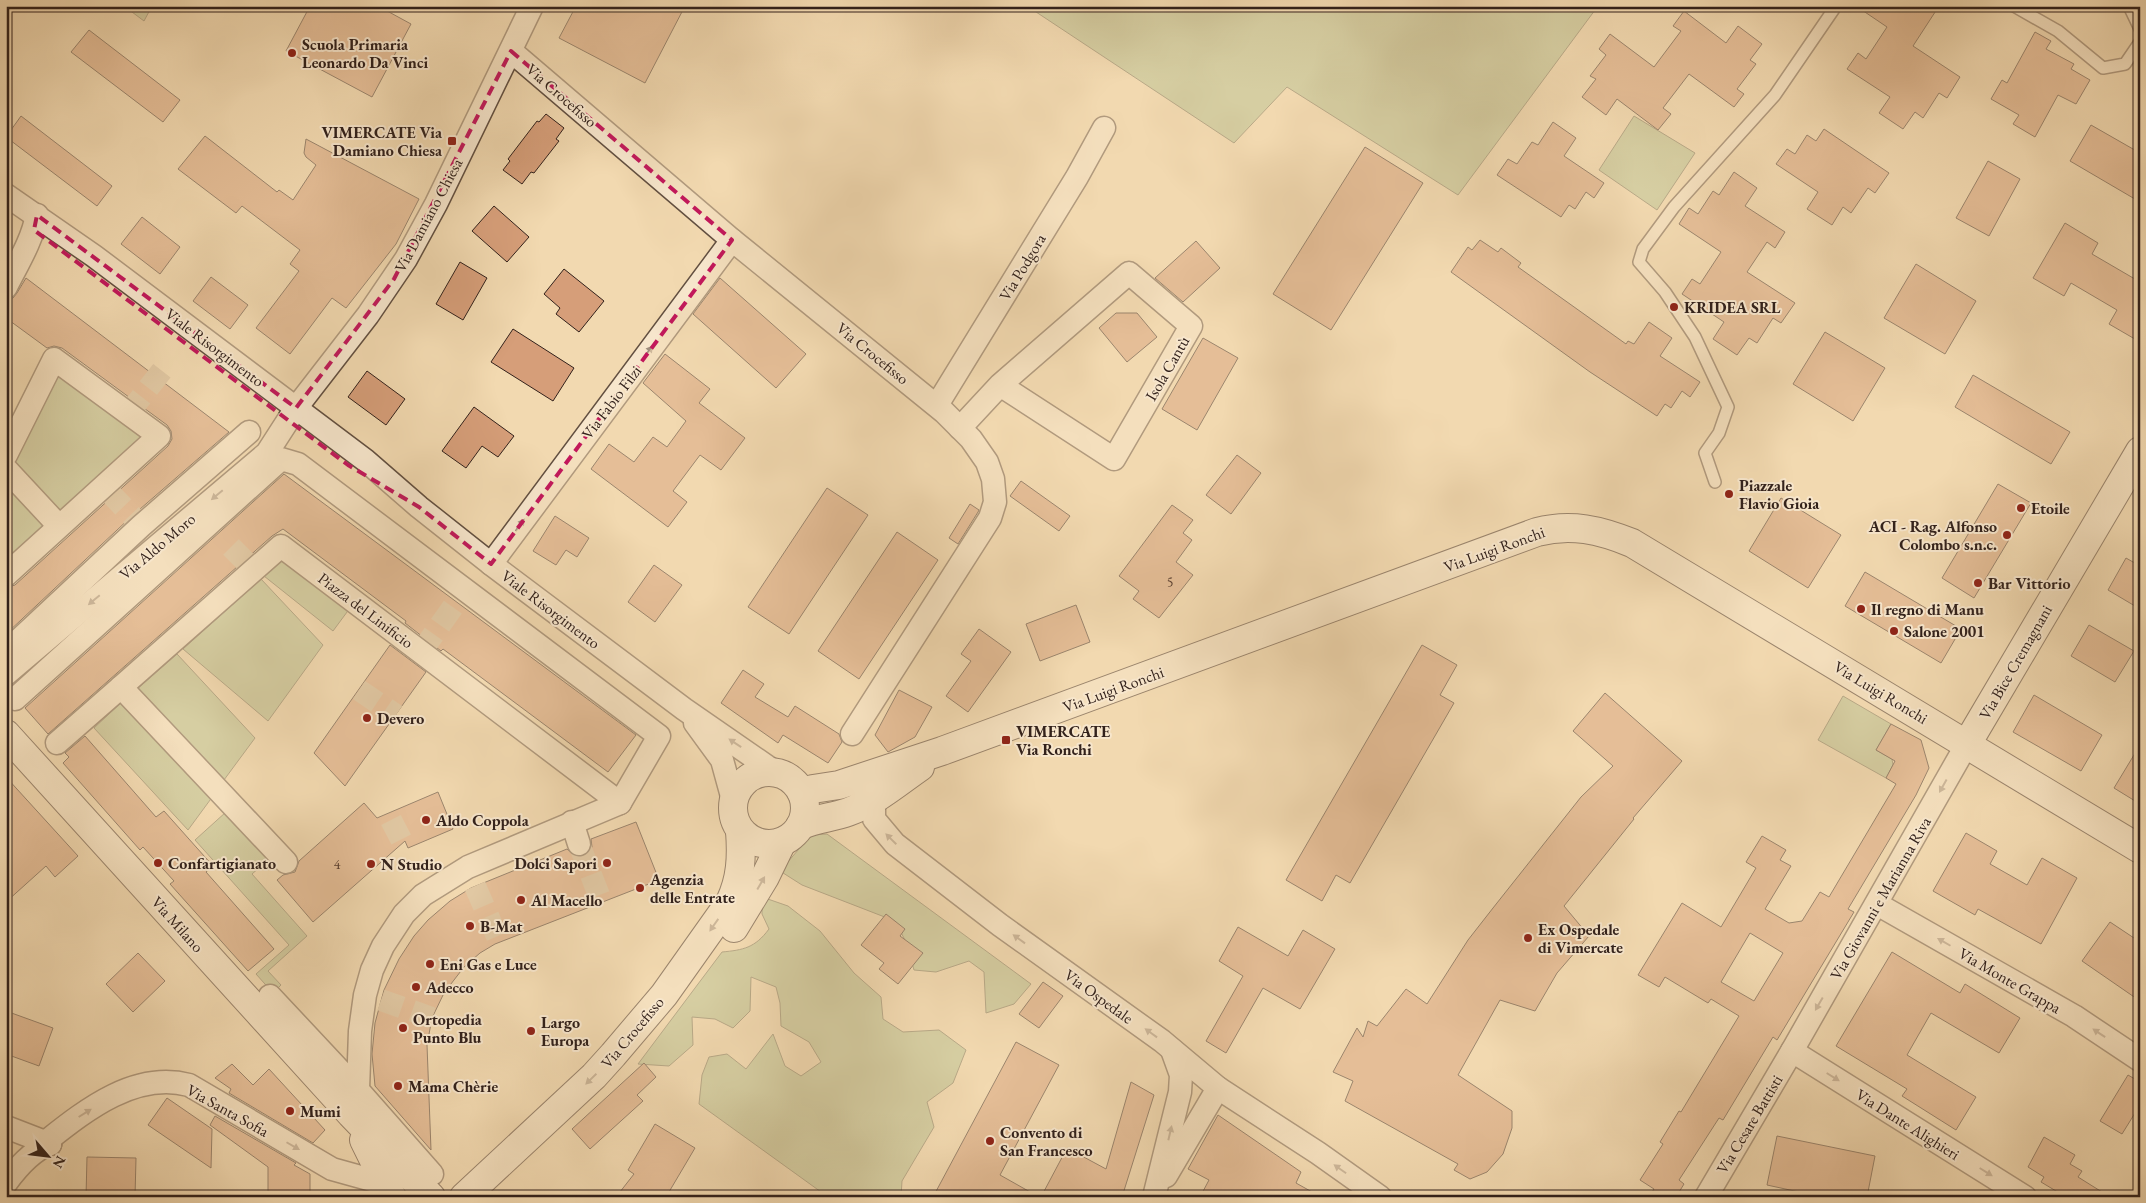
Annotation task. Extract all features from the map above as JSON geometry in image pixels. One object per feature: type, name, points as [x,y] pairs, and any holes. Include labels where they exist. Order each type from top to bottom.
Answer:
[{"type":"street","name":"Via Damiano Chiesa","points":[[292,414],[394,279],[436,204],[532,6]]},
{"type":"street","name":"Via Crocefisso","points":[[511,51],[732,240],[937,406],[971,439],[987,462],[995,492],[994,509],[852,734]]},
{"type":"street","name":"Via Podgora","points":[[937,406],[1077,176],[1104,128]]},
{"type":"street","name":"Viale Risorgimento","points":[[6,195],[36,222]]},
{"type":"street","name":"Viale Risorgimento","points":[[6,201],[292,414],[365,460],[419,507],[491,564],[684,709],[775,772]]},
{"type":"street","points":[[6,287],[36,222]]},
{"type":"street","name":"Via Fabio Filzi","points":[[491,564],[732,240]]},
{"type":"street","name":"Isola Cantù","points":[[960,428],[1000,386],[1128,273],[1191,326],[1114,459],[1000,386]]},
{"type":"street","points":[[6,455],[54,359],[159,436],[105,488],[59,526],[6,575]]},
{"type":"street","name":"Via Aldo Moro","points":[[6,674],[268,453],[292,414]]},
{"type":"street","points":[[6,652],[139,524],[249,432]]},
{"type":"street","name":"Via Bice Cremagnani","points":[[1967,744],[2140,451]]},
{"type":"street","points":[[14,699],[212,527],[281,459],[298,464],[659,736],[620,803],[572,822],[472,876],[423,895],[404,914],[383,946],[372,970],[373,997],[360,1031],[354,1102]]},
{"type":"street","points":[[6,469],[59,526]]},
{"type":"street","name":"Via Luigi Ronchi","points":[[802,792],[839,785],[942,751],[1537,532],[1566,527],[1599,531],[1632,543],[2140,849]]},
{"type":"street","name":"Piazza del Linificio","points":[[57,743],[281,546],[620,803]]},
{"type":"street","points":[[121,687],[286,862]]},
{"type":"street","name":"Viale Risorgimento","points":[[684,709],[722,760],[733,800]]},
{"type":"street","name":"Via Milano","points":[[6,734],[431,1186]]},
{"type":"street","name":"Via Giovanni e Marianna Riva","points":[[1792,1051],[1967,744]]},
{"type":"street","name":"Via Luigi Ronchi","points":[[791,834],[811,821],[850,812],[874,800],[942,751]]},
{"type":"street","points":[[775,772],[786,776],[802,792],[805,804],[804,815],[791,834],[771,844],[759,843],[749,838],[740,831],[734,821],[732,811],[733,800],[737,790],[744,781],[753,775],[775,772]]},
{"type":"street","points":[[839,785],[853,788],[874,800]]},
{"type":"street","name":"Via Ospedale","points":[[874,800],[874,818],[895,844],[1000,925],[1172,1050],[1218,1088],[1318,1153],[1380,1197]]},
{"type":"street","points":[[572,822],[579,844]]},
{"type":"street","name":"Via Crocefisso","points":[[464,1197],[594,1076],[664,995],[730,902],[735,892],[740,872],[740,831]]},
{"type":"street","name":"Via Crocefisso","points":[[491,1197],[562,1128],[608,1088],[657,1032],[734,928],[791,834]]},
{"type":"street","name":"Via Monte Grappa","points":[[1877,904],[2074,1016],[2140,1060]]},
{"type":"street","points":[[270,996],[354,1102]]},
{"type":"street","points":[[1154,1196],[1180,1092],[1181,1075],[1172,1050]]},
{"type":"street","name":"Via Cesare Battisti","points":[[1706,1197],[1792,1051]]},
{"type":"street","name":"Via Dante Alighieri","points":[[1792,1051],[2025,1197]]},
{"type":"street","name":"Via Santa Sofia","points":[[6,1182],[41,1147],[50,1144],[48,1140],[76,1119],[121,1092],[151,1084],[179,1083],[188,1085],[332,1169],[389,1190]]},
{"type":"street","points":[[1154,1196],[1218,1088]]},
{"type":"street","name":"Via Milano","points":[[354,1102],[389,1190]]},
{"type":"street","points":[[6,1127],[50,1144]]},
{"type":"lane","points":[[1715,482],[1705,453],[1719,433],[1728,407],[1695,337],[1665,292],[1639,262],[1643,249],[1674,208],[1775,95],[1836,6]]},
{"type":"lane","points":[[2014,6],[2058,31],[2103,68],[2125,64],[2140,42]]},
{"type":"lane","points":[[2129,6],[2140,29]]},
{"type":"highlighted area","points":[[511,51],[732,240],[491,564],[419,507],[348,465],[34,230],[37,215],[296,408],[394,279]]},
{"type":"green space","points":[[124,6],[152,6],[144,21]]},
{"type":"green space","points":[[1027,6],[1598,6],[1458,195],[1287,87],[1234,143]]},
{"type":"green space","points":[[1634,116],[1695,153],[1657,210],[1599,170]]},
{"type":"green space","points":[[56,372],[142,438],[6,565],[6,468]]},
{"type":"green space","points":[[283,560],[350,608],[333,631],[264,576]]},
{"type":"green space","points":[[261,579],[323,645],[268,721],[183,649]]},
{"type":"green space","points":[[177,654],[255,738],[221,784],[136,690]]},
{"type":"green space","points":[[1843,696],[1891,724],[1876,750],[1892,759],[1893,765],[1886,778],[1818,740]]},
{"type":"green space","points":[[124,700],[213,796],[188,830],[94,728]]},
{"type":"green space","points":[[226,812],[268,860],[252,874],[307,936],[268,971],[281,985],[273,993],[256,974],[289,945],[195,840]]},
{"type":"green space","points":[[827,834],[1031,984],[1014,1004],[986,1013],[984,972],[969,961],[936,972],[914,970],[906,942],[895,921],[802,885],[780,871],[811,835]]},
{"type":"green space","points":[[762,897],[788,906],[820,931],[854,973],[881,997],[883,1019],[903,1032],[939,1030],[966,1050],[953,1083],[927,1102],[934,1127],[902,1181],[901,1197],[828,1197],[699,1104],[702,1075],[709,1057],[727,1054],[746,1069],[773,1034],[785,1066],[801,1076],[821,1062],[809,1042],[781,1026],[780,1003],[776,987],[751,977],[750,1011],[733,1028],[715,1019],[692,1017],[693,1045],[669,1066],[638,1064],[722,952],[748,947],[759,940],[769,929],[762,914]]},
{"type":"building","points":[[310,6],[378,6],[411,24],[372,97],[286,51]]},
{"type":"building","points":[[576,6],[685,6],[645,83],[559,38]]},
{"type":"building","points":[[1856,6],[1939,6],[1913,46],[1960,77],[1947,98],[1939,93],[1923,118],[1915,112],[1903,129],[1879,113],[1890,97],[1847,69],[1858,53],[1866,59],[1887,27]]},
{"type":"building","points":[[1684,11],[1726,43],[1738,26],[1762,44],[1750,60],[1756,64],[1737,89],[1744,94],[1734,107],[1689,74],[1663,108],[1671,114],[1658,130],[1617,99],[1606,115],[1582,97],[1596,79],[1590,76],[1606,55],[1599,49],[1610,34],[1654,67],[1681,31],[1673,26]]},
{"type":"building","points":[[89,30],[180,100],[163,122],[71,52]]},
{"type":"building","points":[[2035,32],[2051,41],[2046,49],[2074,64],[2071,69],[2090,80],[2076,104],[2058,95],[2035,137],[2013,124],[2019,115],[1991,99],[2002,80],[2007,83]]},
{"type":"building","points":[[546,114],[564,128],[556,139],[559,141],[534,173],[531,172],[522,184],[503,170],[510,161],[508,159],[537,121],[539,122]]},
{"type":"building","points":[[21,116],[112,186],[97,206],[6,137]]},
{"type":"building","points":[[1553,122],[1576,138],[1564,156],[1604,183],[1594,198],[1586,192],[1575,209],[1569,205],[1561,217],[1497,175],[1508,159],[1517,164],[1532,142],[1538,145]]},
{"type":"building","points":[[2091,125],[2140,153],[2140,202],[2070,161]]},
{"type":"building","points":[[1824,129],[1889,173],[1875,193],[1868,188],[1851,213],[1843,207],[1832,225],[1807,209],[1818,192],[1776,164],[1787,149],[1795,154],[1807,135],[1816,141]]},
{"type":"building","points":[[205,136],[277,192],[279,190],[293,200],[316,165],[304,153],[306,139],[419,199],[396,244],[346,308],[332,298],[290,354],[256,328],[299,271],[290,264],[300,250],[242,206],[236,213],[178,169]]},
{"type":"building","points":[[1365,147],[1423,183],[1331,330],[1273,294]]},
{"type":"building","points":[[1988,161],[2020,179],[1989,236],[1956,218]]},
{"type":"building","points":[[1734,172],[1757,188],[1745,206],[1785,232],[1775,248],[1767,242],[1747,272],[1795,303],[1781,323],[1773,318],[1757,343],[1749,338],[1737,355],[1713,339],[1724,322],[1682,294],[1692,279],[1700,284],[1721,252],[1679,224],[1689,208],[1698,214],[1713,191],[1719,195]]},
{"type":"building","points":[[494,206],[529,237],[507,262],[472,231]]},
{"type":"building","points":[[142,217],[180,247],[160,274],[121,244]]},
{"type":"building","points":[[2065,223],[2098,243],[2092,254],[2140,282],[2140,342],[2109,324],[2117,310],[2071,283],[2064,296],[2033,278]]},
{"type":"building","points":[[1480,240],[1498,252],[1501,248],[1521,263],[1518,267],[1626,344],[1628,341],[1634,344],[1649,322],[1672,338],[1660,356],[1700,382],[1690,397],[1682,391],[1671,408],[1665,404],[1657,416],[1590,372],[1451,272],[1468,247],[1472,250]]},
{"type":"building","points":[[1196,241],[1220,268],[1183,302],[1155,278]]},
{"type":"building","points":[[460,262],[487,278],[463,320],[436,304]]},
{"type":"building","points":[[1916,264],[1976,301],[1945,354],[1884,318]]},
{"type":"building","points":[[564,269],[604,301],[579,332],[556,314],[560,308],[544,294]]},
{"type":"building","points":[[211,277],[248,305],[230,329],[193,301]]},
{"type":"building","points":[[26,278],[229,432],[132,516],[6,634],[6,588],[15,585],[168,446],[172,439],[171,431],[167,425],[62,348],[54,346],[47,348],[6,318],[6,300],[13,298]]},
{"type":"building","points":[[720,278],[806,354],[776,388],[693,314]]},
{"type":"building","points":[[1116,313],[1137,313],[1157,337],[1127,362],[1099,328]]},
{"type":"building","points":[[513,329],[574,368],[553,401],[491,362]]},
{"type":"building","points":[[1825,332],[1885,368],[1853,421],[1793,384]]},
{"type":"building","points":[[1203,338],[1238,358],[1197,430],[1162,409]]},
{"type":"building","points":[[665,354],[710,389],[699,403],[745,438],[721,470],[700,455],[673,491],[687,502],[668,527],[591,469],[609,444],[634,462],[653,437],[667,447],[686,421],[643,383]]},
{"type":"building","points":[[367,371],[405,399],[386,425],[348,397]]},
{"type":"building","points":[[1973,375],[2070,432],[2051,464],[1955,407]]},
{"type":"building","points":[[474,407],[514,436],[498,457],[482,446],[466,468],[442,451]]},
{"type":"building","points":[[1237,455],[1261,473],[1231,514],[1206,495]]},
{"type":"building","points":[[284,474],[636,735],[608,772],[443,649],[441,651],[405,623],[406,621],[283,529],[272,536],[48,734],[25,708]]},
{"type":"building","points":[[1021,481],[1070,516],[1059,531],[1010,496]]},
{"type":"building","points":[[1998,484],[2031,503],[1974,598],[1942,578]]},
{"type":"building","points":[[827,488],[868,515],[789,634],[748,607]]},
{"type":"building","points":[[1781,498],[1841,535],[1808,588],[1749,551]]},
{"type":"building","points":[[970,504],[979,510],[958,544],[949,538]]},
{"type":"building","points":[[1172,505],[1193,520],[1183,533],[1192,540],[1176,562],[1193,575],[1159,618],[1133,599],[1139,591],[1119,576]]},
{"type":"building","points":[[555,516],[589,538],[577,557],[566,550],[556,565],[533,551]]},
{"type":"building","points":[[897,532],[938,560],[859,679],[818,651]]},
{"type":"building","points":[[2126,558],[2140,566],[2140,609],[2108,590]]},
{"type":"building","points":[[654,565],[682,585],[655,622],[628,602]]},
{"type":"building","points":[[1865,572],[1961,629],[1941,663],[1845,606]]},
{"type":"building","points":[[1076,605],[1090,642],[1040,661],[1026,624]]},
{"type":"building","points":[[2089,625],[2134,651],[2115,682],[2071,656]]},
{"type":"building","points":[[979,629],[1011,652],[968,712],[946,696],[971,661],[961,654]]},
{"type":"building","points":[[390,645],[426,672],[345,786],[314,753]]},
{"type":"building","points":[[1422,645],[1457,665],[1440,695],[1454,703],[1350,883],[1336,875],[1322,901],[1286,880]]},
{"type":"building","points":[[743,670],[764,684],[755,697],[788,717],[795,706],[839,734],[842,742],[828,763],[783,735],[778,743],[721,703]]},
{"type":"building","points":[[899,690],[932,707],[915,737],[888,752],[875,735]]},
{"type":"building","name":"Ex Ospedale di Vimercate","points":[[1605,693],[1682,761],[1633,818],[1564,906],[1589,936],[1557,973],[1535,1011],[1500,1000],[1458,1075],[1512,1111],[1512,1128],[1503,1154],[1487,1172],[1470,1179],[1454,1170],[1458,1164],[1345,1101],[1353,1081],[1333,1072],[1357,1028],[1363,1037],[1368,1021],[1377,1026],[1406,989],[1427,1004],[1468,940],[1493,908],[1581,797],[1613,766],[1573,731]]},
{"type":"building","points":[[2034,695],[2102,735],[2081,771],[2013,732]]},
{"type":"building","points":[[1891,724],[1921,740],[1929,768],[1916,795],[1848,909],[1854,912],[1777,1040],[1773,1037],[1723,1120],[1719,1118],[1679,1180],[1684,1184],[1676,1197],[1649,1197],[1654,1189],[1640,1180],[1663,1144],[1660,1142],[1679,1111],[1681,1112],[1739,1016],[1711,999],[1708,1003],[1665,977],[1659,987],[1638,975],[1682,903],[1721,927],[1756,868],[1746,862],[1762,836],[1786,850],[1780,860],[1791,866],[1765,909],[1789,923],[1802,921],[1820,892],[1829,897],[1896,784],[1886,778],[1895,761],[1876,750]],"holes":[[[1750,933],[1783,953],[1754,1001],[1721,982]]]},
{"type":"building","points":[[85,736],[156,817],[164,811],[213,866],[206,872],[274,949],[248,971],[170,884],[174,881],[143,847],[140,850],[63,763],[69,757],[65,753]]},
{"type":"building","points":[[2140,745],[2140,804],[2114,788]]},
{"type":"building","points":[[6,777],[78,856],[55,877],[46,866],[6,902]]},
{"type":"building","points":[[438,792],[453,829],[408,848],[405,841],[313,922],[277,880],[283,875],[295,872],[299,861],[364,803],[377,818]]},
{"type":"building","points":[[636,822],[659,880],[495,944],[480,953],[464,967],[444,993],[432,1018],[427,1045],[431,1150],[375,1086],[372,1054],[375,1023],[384,990],[399,959],[414,936],[428,920],[450,901],[471,888],[567,849],[576,857],[583,856],[592,847],[591,839]]},
{"type":"building","points":[[1966,833],[1997,851],[1990,864],[2027,885],[2042,858],[2077,878],[2041,944],[1978,909],[1975,915],[1933,891]]},
{"type":"building","points":[[886,914],[905,929],[900,936],[923,953],[898,984],[879,969],[884,963],[861,945]]},
{"type":"building","points":[[2110,922],[2140,942],[2140,1001],[2082,961]]},
{"type":"building","points":[[1238,927],[1288,956],[1303,930],[1335,949],[1300,1009],[1263,988],[1226,1053],[1206,1041],[1243,976],[1219,961]]},
{"type":"building","points":[[1892,952],[1960,993],[1965,984],[2020,1018],[1999,1053],[1931,1013],[1907,1055],[1976,1097],[1956,1130],[1902,1096],[1907,1089],[1836,1046]]},
{"type":"building","points":[[138,953],[165,981],[133,1012],[106,984]]},
{"type":"building","points":[[1043,982],[1063,996],[1039,1028],[1019,1014]]},
{"type":"building","points":[[6,1011],[53,1028],[39,1066],[6,1054]]},
{"type":"building","name":"Convento di San Francesco","points":[[1016,1042],[1059,1065],[1000,1175],[1039,1197],[933,1197]]},
{"type":"building","points":[[644,1063],[656,1077],[637,1095],[643,1101],[590,1149],[572,1129]]},
{"type":"building","points":[[232,1064],[253,1085],[269,1069],[325,1130],[313,1143],[229,1093],[231,1089],[215,1078]]},
{"type":"building","points":[[2128,1075],[2140,1082],[2140,1105],[2122,1134],[2100,1121]]},
{"type":"building","name":"Convento di San Francesco","points":[[1131,1082],[1154,1095],[1122,1197],[1041,1197],[1067,1148],[1106,1169]]},
{"type":"building","points":[[167,1098],[212,1129],[211,1168],[148,1125]]},
{"type":"building","points":[[1218,1115],[1301,1172],[1296,1183],[1321,1197],[1200,1197],[1209,1180],[1188,1169]]},
{"type":"building","points":[[215,1116],[296,1163],[294,1165],[310,1174],[310,1197],[268,1197],[268,1167],[210,1125]]},
{"type":"building","points":[[655,1124],[695,1148],[666,1197],[616,1197],[634,1174],[628,1170]]},
{"type":"building","points":[[1777,1136],[1875,1156],[1867,1197],[1822,1197],[1767,1185]]},
{"type":"building","points":[[2044,1137],[2075,1155],[2070,1164],[2082,1171],[2078,1177],[2110,1197],[2066,1197],[2041,1182],[2044,1177],[2028,1167]]},
{"type":"building","points":[[87,1157],[136,1158],[135,1197],[86,1197]]},
{"type":"tunnel","points":[[128,414],[164,368]]},
{"type":"tunnel","points":[[108,491],[137,521]]},
{"type":"tunnel","points":[[231,547],[246,562]]},
{"type":"tunnel","points":[[421,652],[465,590]]},
{"type":"tunnel","points":[[359,690],[396,715]]},
{"type":"tunnel","points":[[391,820],[403,843]]},
{"type":"tunnel","points":[[579,844],[602,903]]},
{"type":"tunnel","points":[[475,886],[499,941]]},
{"type":"tunnel","points":[[381,1000],[432,1018]]},
{"type":"place","name":"Scuola Primaria Leonardo Da Vinci","points":[[292,53]]},
{"type":"place","name":"VIMERCATE Via Damiano Chiesa","points":[[452,141]]},
{"type":"place","name":"KRIDEA SRL","points":[[1674,307]]},
{"type":"place","name":"Piazzale Flavio Gioia","points":[[1729,494]]},
{"type":"place","name":"Etoile","points":[[2021,508]]},
{"type":"place","name":"ACI - Rag. Alfonso Colombo s.n.c.","points":[[2007,535]]},
{"type":"place","name":"Bar Vittorio","points":[[1978,583]]},
{"type":"place","name":"Il regno di Manu","points":[[1861,609]]},
{"type":"place","name":"Salone 2001","points":[[1894,631]]},
{"type":"place","name":"Devero","points":[[367,718]]},
{"type":"place","name":"VIMERCATE Via Ronchi","points":[[1006,740]]},
{"type":"place","name":"Aldo Coppola","points":[[426,820]]},
{"type":"place","name":"Confartigianato","points":[[158,863]]},
{"type":"place","name":"Dolci Sapori","points":[[607,863]]},
{"type":"place","name":"N Studio","points":[[371,864]]},
{"type":"place","name":"Agenzia delle Entrate","points":[[640,888]]},
{"type":"place","name":"Al Macello","points":[[521,900]]},
{"type":"place","name":"B-Mat","points":[[470,926]]},
{"type":"place","name":"Ex Ospedale di Vimercate","points":[[1528,938]]},
{"type":"place","name":"Eni Gas e Luce","points":[[430,964]]},
{"type":"place","name":"Adecco","points":[[416,987]]},
{"type":"place","name":"Ortopedia Punto Blu","points":[[403,1028]]},
{"type":"place","name":"Largo Europa","points":[[531,1031]]},
{"type":"place","name":"Mama Chèrie","points":[[398,1086]]},
{"type":"place","name":"Mumi","points":[[290,1111]]},
{"type":"place","name":"Convento di San Francesco","points":[[990,1141]]}]
